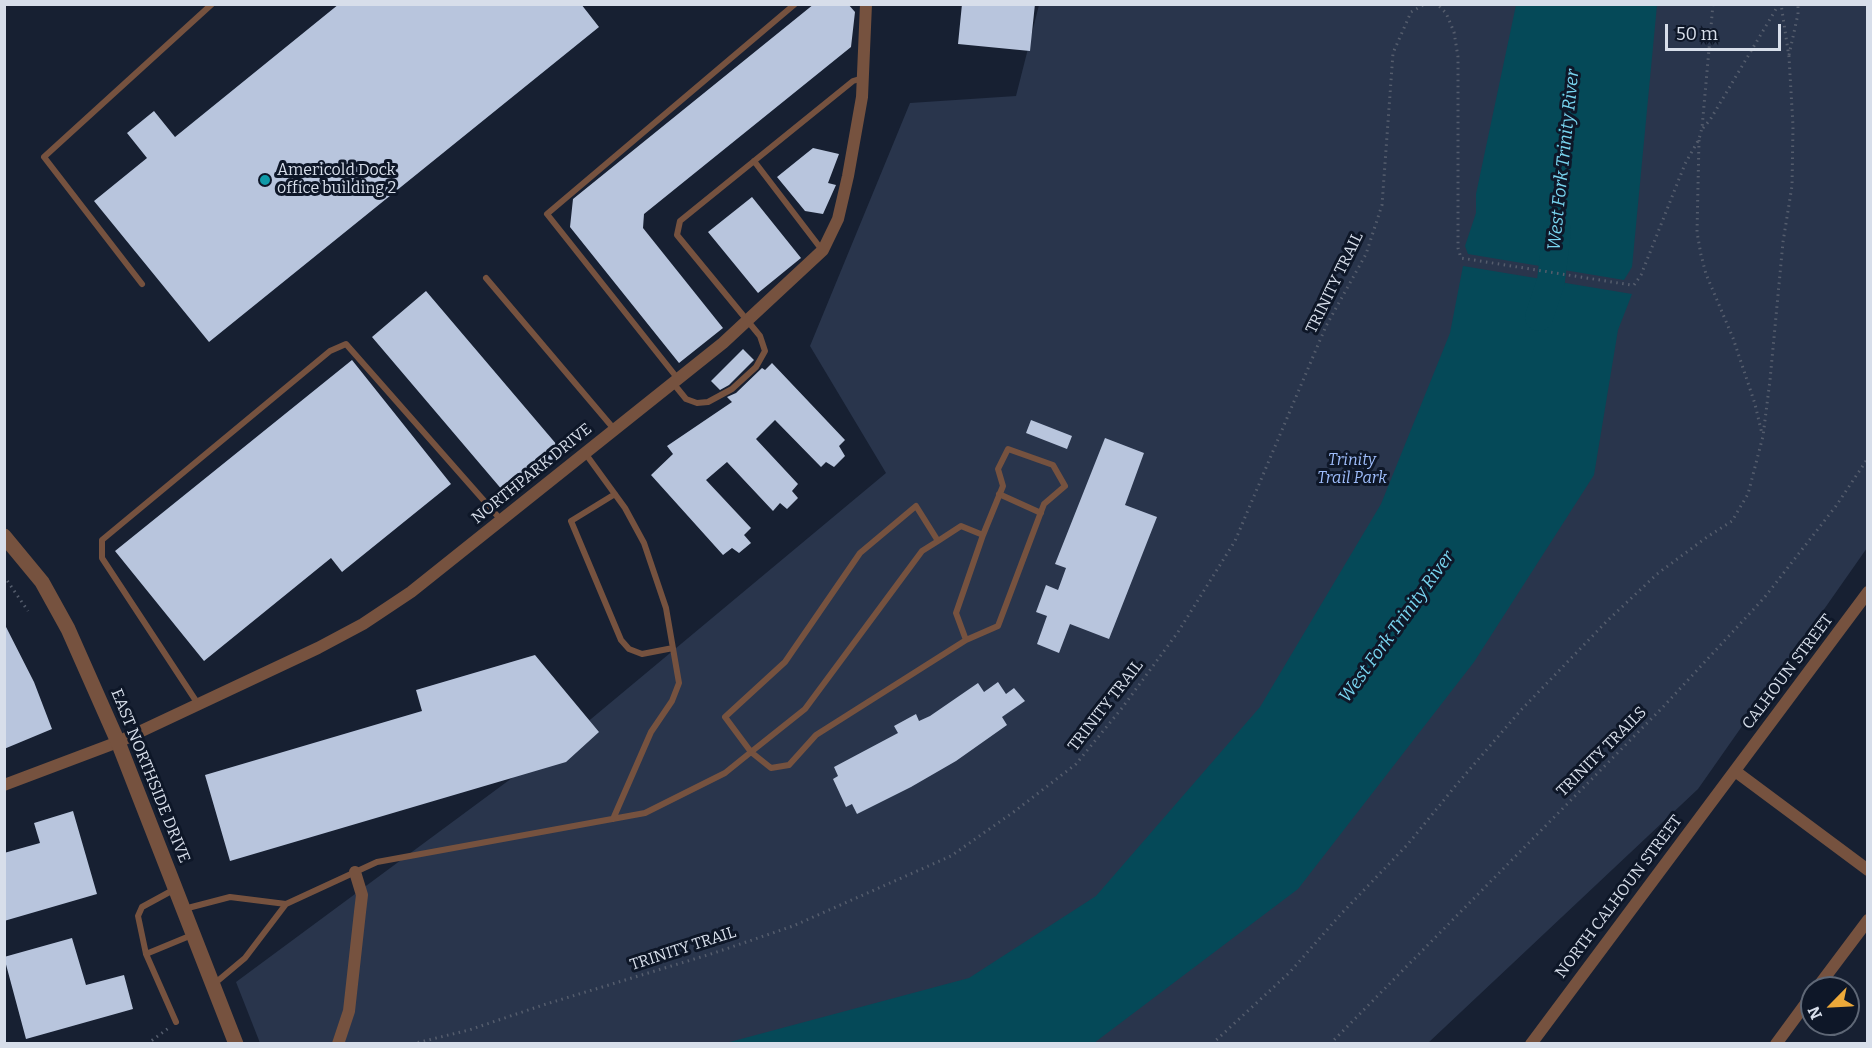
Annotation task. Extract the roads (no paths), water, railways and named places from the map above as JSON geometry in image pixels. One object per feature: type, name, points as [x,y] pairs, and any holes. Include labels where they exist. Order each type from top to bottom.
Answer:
[{"type":"street","name":"NORTHPARK DRIVE","points":[[4,784],[118,742],[318,648],[363,624],[411,592],[747,321],[823,250],[838,219],[862,97],[866,4]]},
{"type":"street","name":"EAST NORTHSIDE DRIVE","points":[[4,536],[42,582],[68,629],[118,742],[236,1044]]},
{"type":"street","name":"CALHOUN STREET","points":[[1735,771],[1868,592]]},
{"type":"street","points":[[1735,771],[1868,870]]},
{"type":"street","name":"NORTH CALHOUN STREET","points":[[1530,1044],[1735,771]]},
{"type":"street","points":[[338,1044],[349,1011],[362,895],[356,872]]},
{"type":"street","points":[[1826,976],[1868,920]]},
{"type":"street","points":[[1776,1044],[1800,1011]]},
{"type":"lane","points":[[142,284],[44,157],[212,4]]},
{"type":"lane","points":[[795,4],[547,214],[675,381],[686,399],[697,403],[708,402],[732,389],[756,367],[765,351],[760,336],[677,235],[680,221],[853,81],[863,78]]},
{"type":"lane","points":[[754,161],[823,250]]},
{"type":"lane","points":[[486,278],[614,429]]},
{"type":"lane","points":[[198,704],[102,558],[102,540],[330,351],[346,344],[501,520]]},
{"type":"lane","points":[[938,541],[916,506],[860,553],[784,662],[725,717],[751,752],[771,768],[789,765],[816,735],[966,640],[998,626],[1044,504],[1065,486],[1053,465],[1008,448],[998,469],[1003,486],[956,613],[966,640]]},
{"type":"lane","points":[[585,453],[625,508],[644,543],[666,608],[679,683],[672,701],[651,732],[613,819]]},
{"type":"lane","points":[[615,494],[571,521],[621,640],[629,650],[642,654],[673,648]]},
{"type":"lane","points":[[999,494],[1041,513]]},
{"type":"lane","points":[[213,984],[245,958],[285,904],[377,862],[645,813],[725,773],[805,709],[922,551],[961,526],[983,535]]},
{"type":"lane","points":[[176,889],[142,907],[138,916],[146,954],[176,1022]]},
{"type":"lane","points":[[184,909],[230,897],[285,904]]},
{"type":"lane","points":[[146,954],[194,934]]},
{"type":"water","points":[[1516,5],[1657,5],[1632,267],[1624,280],[1468,254],[1465,246],[1476,213],[1476,194]]},
{"type":"water","points":[[1463,266],[1632,294],[1618,330],[1594,475],[1474,662],[1298,889],[1094,1043],[726,1043],[969,978],[1096,896],[1260,707],[1381,504],[1450,333]]},
{"type":"waterway","name":"West Fork Trinity River","points":[[1539,317],[1551,281],[1557,230]]},
{"type":"place","name":"Americold Dock office building 2","points":[[265,180]]},
{"type":"park label","name":"Trinity Trail Park","points":[[1352,470]]}]
